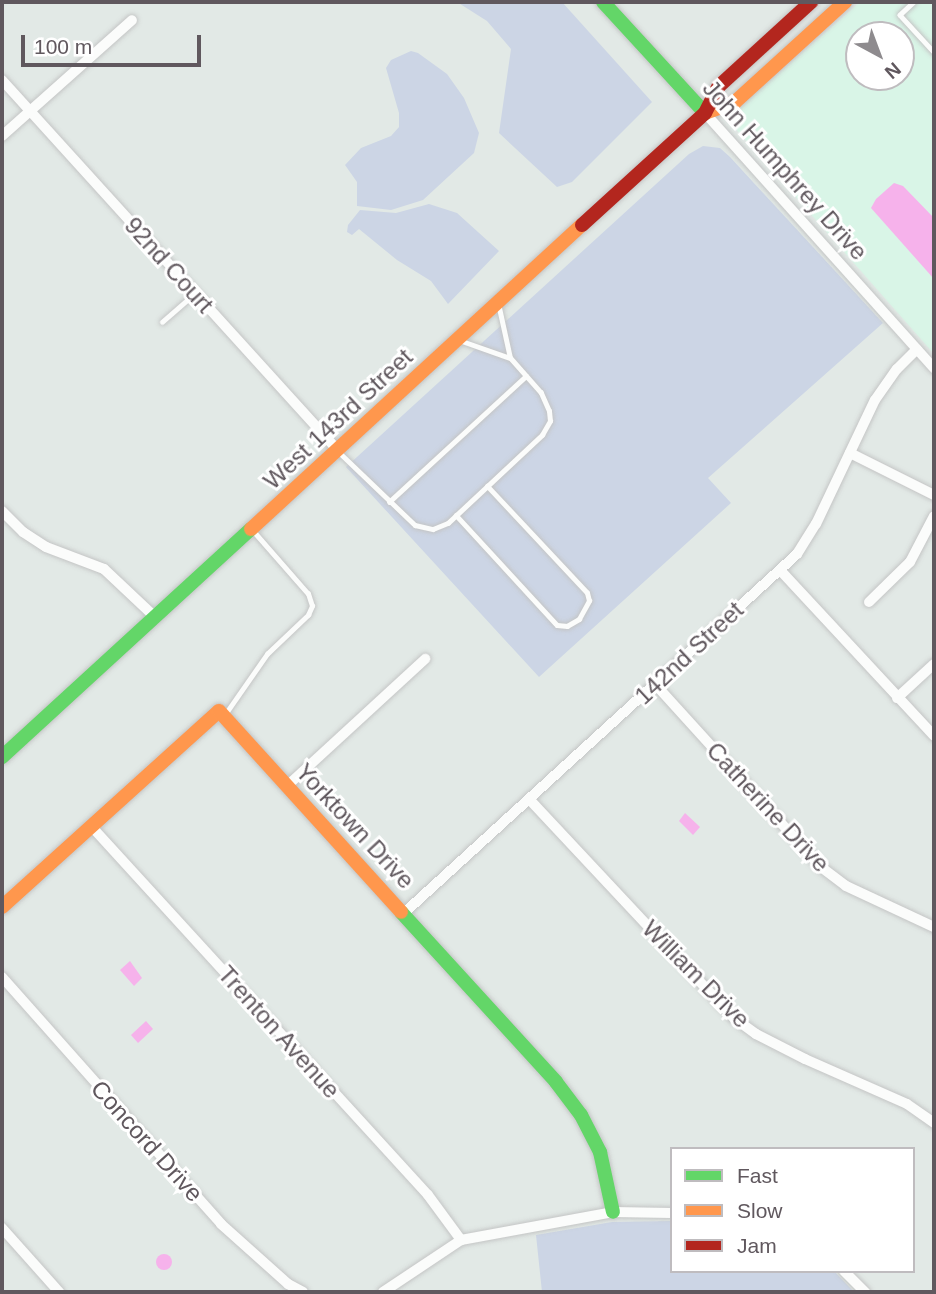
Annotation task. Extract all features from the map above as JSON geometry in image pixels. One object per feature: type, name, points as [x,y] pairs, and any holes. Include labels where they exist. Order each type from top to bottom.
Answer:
[{"type":"main road","name":"John Humphrey Drive","points":[[603,2],[705,113]]},
{"type":"main road","name":"West 143rd Street","points":[[2,757],[705,113],[719,86],[811,2]]},
{"type":"main road","name":"West 143rd Street","points":[[705,113],[735,102],[845,2]]},
{"type":"main road","points":[[2,907],[219,711],[224,717]]},
{"type":"main road","name":"Yorktown Drive","points":[[224,717],[404,913],[581,1115],[600,1152],[612,1212]]},
{"type":"street","points":[[2,136],[132,20]]},
{"type":"street","name":"92nd Court","points":[[2,80],[337,450]]},
{"type":"street","name":"John Humphrey Drive","points":[[705,113],[934,368]]},
{"type":"street","name":"142nd Street","points":[[404,913],[780,570],[810,536],[875,400],[897,369],[917,349]]},
{"type":"street","points":[[850,453],[934,495]]},
{"type":"street","points":[[2,511],[35,541],[104,569],[129,588],[155,617]]},
{"type":"street","points":[[869,602],[909,562],[934,516]]},
{"type":"street","points":[[780,570],[934,736]]},
{"type":"street","points":[[287,786],[425,659]]},
{"type":"street","points":[[897,698],[934,664]]},
{"type":"street","name":"Catherine Drive","points":[[655,684],[821,867],[846,886],[934,927]]},
{"type":"street","name":"William Drive","points":[[529,799],[734,1018],[756,1034],[805,1059],[907,1104],[934,1124]]},
{"type":"street","name":"Trenton Avenue","points":[[92,827],[428,1195],[461,1240]]},
{"type":"street","name":"Concord Drive","points":[[2,977],[221,1224],[288,1284],[303,1292]]},
{"type":"street","points":[[383,1292],[461,1240],[612,1212],[670,1213]]},
{"type":"street","points":[[2,1228],[59,1292]]},
{"type":"street","points":[[846,1273],[865,1292]]},
{"type":"lane","points":[[914,2],[900,15],[934,52]]},
{"type":"lane","points":[[162,322],[195,293]]},
{"type":"lane","points":[[337,450],[415,525],[433,529],[456,515],[542,435],[550,421],[549,411],[541,393],[510,358],[498,303]]},
{"type":"lane","points":[[457,340],[510,358]]},
{"type":"lane","points":[[389,502],[526,376]]},
{"type":"lane","points":[[456,515],[557,625],[567,626],[579,619],[589,601],[587,593],[487,486]]},
{"type":"lane","points":[[224,717],[268,654],[309,615],[312,606],[308,594],[251,529]]},
{"type":"shaded area","points":[[457,2],[562,2],[652,102],[572,182],[557,187],[499,133],[511,49],[487,21]]},
{"type":"shaded area","points":[[860,2],[934,2],[934,354],[727,119]]},
{"type":"shaded area","points":[[411,51],[447,74],[464,98],[479,133],[474,153],[423,200],[391,210],[357,206],[357,182],[345,165],[361,148],[391,136],[399,127],[399,113],[386,68],[391,60]]},
{"type":"shaded area","points":[[703,146],[720,148],[730,157],[883,323],[708,478],[731,503],[539,677],[346,467],[689,154]]},
{"type":"shaded area","points":[[894,183],[903,186],[934,218],[934,279],[871,208],[876,199]]},
{"type":"shaded area","points":[[429,204],[457,213],[499,251],[448,304],[431,281],[397,260],[359,229],[352,235],[347,232],[348,225],[360,210],[396,213]]},
{"type":"shaded area","points":[[685,813],[700,827],[693,835],[679,821]]},
{"type":"shaded area","points":[[130,961],[142,978],[134,986],[120,970]]},
{"type":"shaded area","points":[[146,1021],[153,1029],[138,1043],[131,1035]]},
{"type":"shaded area","points":[[670,1221],[670,1273],[836,1273],[854,1292],[542,1292],[536,1235],[612,1222]]},
{"type":"shaded area","points":[[161,1254],[167,1254],[172,1262],[170,1268],[161,1270],[156,1265],[156,1259]]},
{"type":"traffic: fast","points":[[603,2],[705,113]]},
{"type":"traffic: fast","points":[[2,757],[251,529]]},
{"type":"traffic: fast","points":[[401,912],[556,1082],[581,1115],[600,1152],[613,1212]]},
{"type":"traffic: slow","points":[[705,113],[735,102],[845,2]]},
{"type":"traffic: slow","points":[[251,529],[582,225]]},
{"type":"traffic: slow","points":[[2,907],[219,711],[401,912]]},
{"type":"traffic: jam","points":[[582,225],[705,113],[719,86],[811,2]]}]
